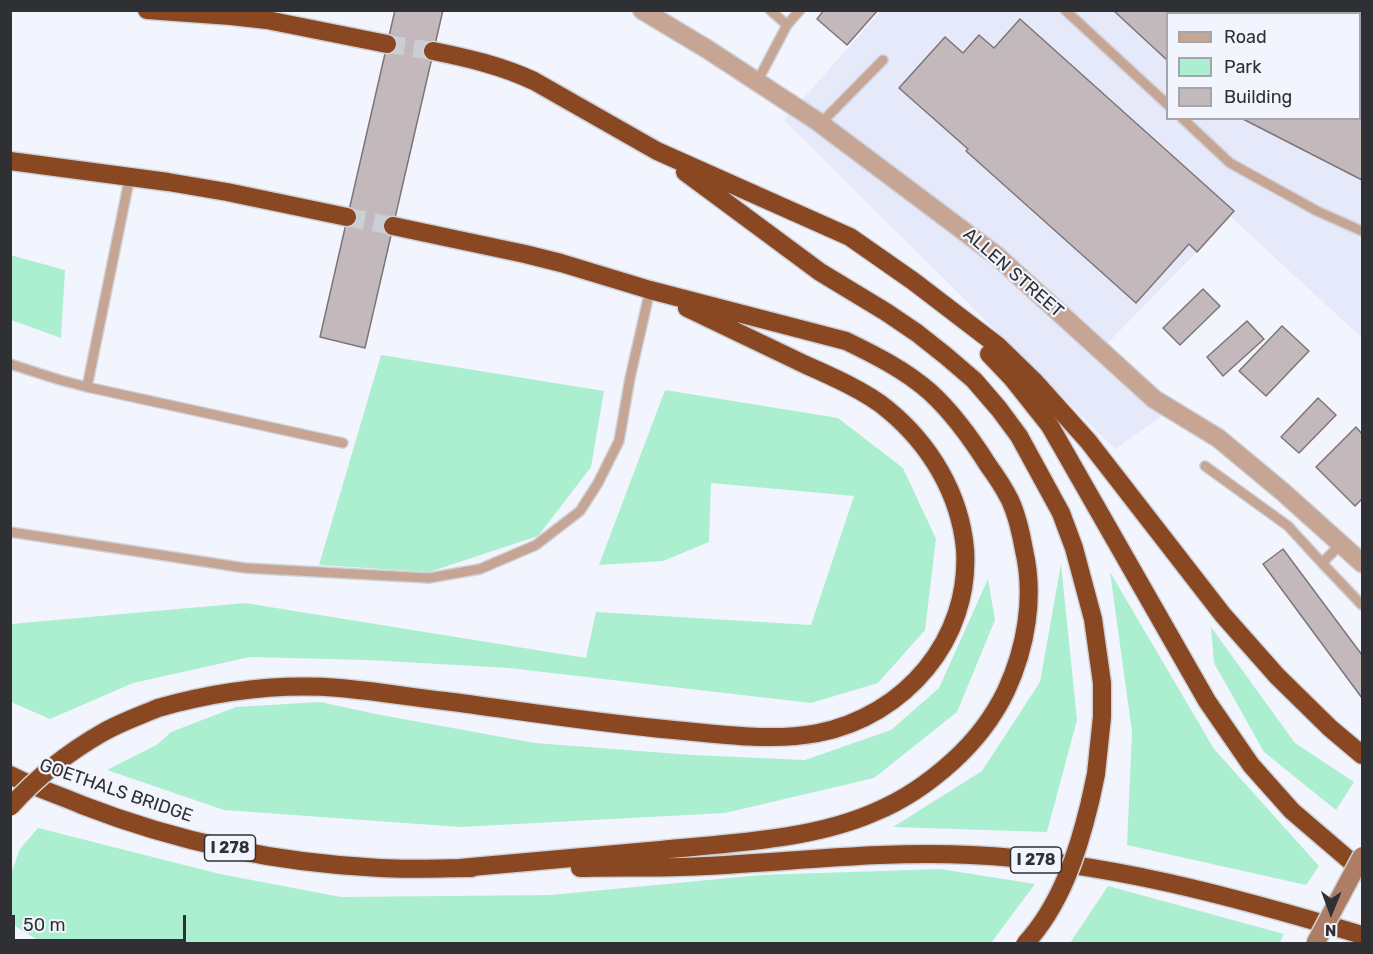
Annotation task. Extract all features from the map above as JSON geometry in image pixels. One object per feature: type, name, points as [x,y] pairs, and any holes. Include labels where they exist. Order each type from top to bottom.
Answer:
[{"type":"highway","points":[[147,10],[267,20],[387,44]]},
{"type":"highway","points":[[433,51],[515,72],[534,81],[657,152],[850,237],[914,281],[998,346],[1035,382],[1088,441],[1192,576],[1249,645],[1304,703],[1362,755]]},
{"type":"highway","points":[[10,147],[130,176]]},
{"type":"highway","points":[[657,152],[820,272],[894,317],[974,380],[1019,436],[1061,513],[1074,548],[1093,619],[1102,683],[1098,756],[1090,802],[1074,860],[1062,889],[1025,944]]},
{"type":"highway","points":[[10,161],[130,176],[227,192],[347,217]]},
{"type":"highway","points":[[393,226],[561,263],[650,290],[846,341],[898,368],[929,391],[950,412],[973,441],[1010,500],[1019,526],[1029,585],[1028,616],[1022,649],[998,706],[981,731],[936,776],[908,795],[875,812],[809,832],[776,838],[460,868]]},
{"type":"highway","points":[[10,807],[52,765],[103,732],[158,708],[238,690],[315,686],[370,691],[637,726],[776,737],[818,733],[855,722],[892,702],[911,687],[938,653],[948,634],[957,614],[965,575],[964,537],[960,520],[948,485],[936,463],[919,441],[885,407],[831,376],[650,290]]},
{"type":"highway","points":[[948,308],[1011,377],[1050,426],[1207,701],[1251,765],[1292,811],[1362,871]]},
{"type":"highway","name":"GOETHALS BRIDGE","points":[[10,775],[101,812],[218,846],[339,865],[420,870],[460,868]]},
{"type":"highway","name":"I 278","points":[[460,868],[681,867],[896,854],[1004,857],[1054,862],[1135,875],[1231,898],[1362,935]]},
{"type":"main road","points":[[1315,944],[1362,856]]},
{"type":"street","name":"ALLEN STREET","points":[[642,10],[707,49],[820,124],[997,256],[1154,399],[1218,438],[1283,492],[1362,563]]},
{"type":"lane","points":[[770,10],[787,25]]},
{"type":"lane","points":[[757,82],[787,25],[801,10]]},
{"type":"lane","points":[[1065,10],[1166,104]]},
{"type":"lane","points":[[820,124],[883,60]]},
{"type":"lane","points":[[1184,120],[1230,163],[1317,211],[1362,231]]},
{"type":"lane","points":[[87,387],[130,176]]},
{"type":"lane","points":[[10,532],[245,568],[429,578],[480,569],[536,545],[580,511],[598,483],[619,441],[630,378],[650,290]]},
{"type":"lane","points":[[10,364],[87,387],[343,443]]},
{"type":"lane","points":[[1205,466],[1288,526],[1362,605]]},
{"type":"lane","points":[[1322,563],[1341,544]]},
{"type":"shaded area","points":[[881,11],[1362,11],[1362,338],[1231,217],[1100,351],[1166,413],[1115,449],[784,120]]},
{"type":"green space","points":[[10,255],[65,270],[61,338],[11,320]]},
{"type":"green space","points":[[381,355],[604,391],[591,467],[538,536],[429,572],[319,565]]},
{"type":"green space","points":[[665,390],[838,418],[903,468],[936,539],[925,630],[878,683],[811,703],[509,668],[367,660],[250,657],[133,683],[50,719],[11,702],[11,624],[245,603],[586,658],[596,612],[811,625],[854,496],[711,483],[709,542],[663,561],[599,565]]},
{"type":"green space","points":[[1061,564],[1077,720],[1047,832],[893,827],[982,771],[1040,682]]},
{"type":"green space","points":[[1110,572],[1214,749],[1319,866],[1306,885],[1127,845],[1132,732]]},
{"type":"green space","points":[[988,579],[995,620],[957,712],[874,778],[725,813],[460,827],[224,810],[107,770],[158,744],[171,732],[236,707],[320,702],[535,743],[692,755],[805,760],[891,730],[939,688]]},
{"type":"green space","points":[[1211,627],[1295,743],[1354,782],[1336,810],[1264,752],[1214,663]]},
{"type":"green space","points":[[38,828],[220,874],[341,897],[551,895],[761,875],[940,869],[1035,884],[991,943],[43,943],[10,923],[11,874],[20,849]]},
{"type":"green space","points":[[1108,886],[1284,934],[1279,944],[1070,943]]},
{"type":"building","points":[[395,10],[443,10],[365,348],[320,337]]},
{"type":"building","points":[[824,10],[878,10],[847,45],[817,19]]},
{"type":"building","points":[[1352,10],[1354,12],[1166,12],[1166,59],[1114,11]]},
{"type":"building","points":[[1020,19],[1234,211],[1197,252],[1189,244],[1136,303],[899,88],[945,37],[963,53],[979,35],[994,48]]},
{"type":"building","points":[[1361,19],[1362,20],[1362,180],[1245,120],[1361,120]]},
{"type":"building","points":[[1203,289],[1220,306],[1180,345],[1163,328]]},
{"type":"building","points":[[1247,321],[1264,339],[1223,376],[1207,357]]},
{"type":"building","points":[[1282,326],[1309,351],[1266,396],[1239,371]]},
{"type":"building","points":[[1318,398],[1336,415],[1299,453],[1281,437]]},
{"type":"building","points":[[1356,427],[1362,434],[1362,499],[1355,506],[1316,467]]},
{"type":"building","points":[[1283,549],[1362,655],[1362,698],[1263,564]]},
{"type":"tunnel","points":[[387,44],[433,51]]},
{"type":"tunnel","points":[[347,217],[393,226]]}]
